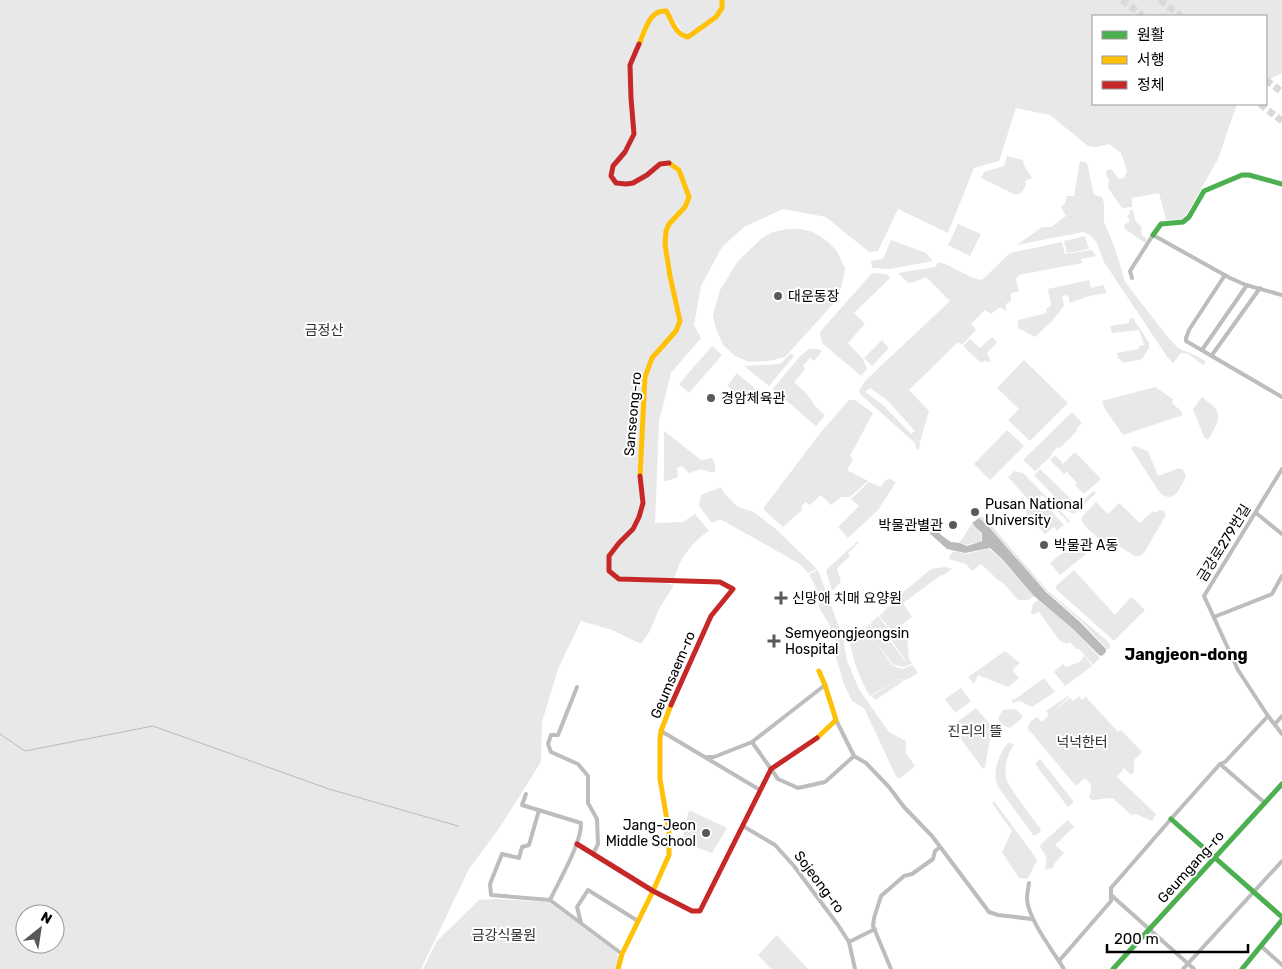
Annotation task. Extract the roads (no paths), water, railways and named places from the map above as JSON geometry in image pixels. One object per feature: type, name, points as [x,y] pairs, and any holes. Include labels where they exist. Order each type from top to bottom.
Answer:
[{"type":"main road","name":"Sanseong-ro","points":[[722,0],[720,13],[688,37],[677,34],[666,11],[660,10],[654,13],[630,65],[634,132],[625,152],[612,167],[611,177],[618,183],[633,183],[647,175],[659,164],[665,162],[680,170],[689,197],[685,207],[669,224],[666,231],[665,244],[670,276],[680,320],[674,334],[652,358],[645,377],[640,471],[643,506],[633,529],[616,546],[609,557],[610,572],[619,579],[720,582],[733,589]]},
{"type":"main road","points":[[1153,235],[1161,224],[1183,222],[1189,217],[1204,191],[1242,175],[1249,175],[1282,184]]},
{"type":"main road","name":"Geumsaem-ro","points":[[618,969],[622,954],[669,855],[669,832],[660,779],[661,731],[711,616],[733,589]]},
{"type":"main road","points":[[577,844],[653,891],[692,911],[700,911],[771,770],[816,739],[836,720],[819,671]]},
{"type":"main road","name":"Geumgang-ro","points":[[1113,969],[1282,784]]},
{"type":"main road","points":[[1171,818],[1282,919],[1242,969]]},
{"type":"main road","points":[[620,961],[622,969]]},
{"type":"street","points":[[1132,278],[1130,272],[1153,235],[1225,275],[1247,285],[1282,295]]},
{"type":"street","points":[[1225,275],[1189,330],[1186,341],[1282,397]]},
{"type":"street","points":[[1202,350],[1247,285]]},
{"type":"street","points":[[1212,355],[1260,288]]},
{"type":"street","name":"금강로279번길","points":[[1282,469],[1204,596],[1238,670],[1282,734]]},
{"type":"street","points":[[1256,513],[1282,534]]},
{"type":"street","points":[[1214,617],[1272,594],[1282,576]]},
{"type":"street","points":[[706,757],[714,757],[752,742],[825,685]]},
{"type":"street","points":[[578,687],[558,735],[551,735],[548,744],[551,752],[578,764],[588,776],[588,803],[597,820],[598,828],[598,844],[593,854]]},
{"type":"street","points":[[1059,960],[1112,901],[1111,888],[1220,764],[1225,762],[1268,716]]},
{"type":"street","points":[[1275,724],[1282,716]]},
{"type":"street","points":[[836,720],[854,756],[879,776],[904,808],[932,836],[990,912],[998,915],[1032,919]]},
{"type":"street","points":[[661,731],[760,790]]},
{"type":"street","points":[[752,742],[778,779],[798,788],[825,782],[854,756]]},
{"type":"street","points":[[1220,764],[1265,803]]},
{"type":"street","points":[[526,794],[522,805],[581,823],[577,844],[550,900]]},
{"type":"street","points":[[539,810],[528,845],[522,847],[518,858],[502,854],[490,884],[491,895],[550,900],[622,954]]},
{"type":"street","name":"Sojeong-ro","points":[[743,826],[775,845],[794,866],[838,925],[848,942],[855,969]]},
{"type":"street","points":[[891,969],[874,929],[874,918],[881,896],[904,876],[912,874],[933,859],[935,852],[940,847]]},
{"type":"street","points":[[1183,969],[1282,861]]},
{"type":"street","points":[[1029,884],[1027,900],[1032,919],[1064,969]]},
{"type":"street","points":[[581,923],[577,907],[588,890],[638,921]]},
{"type":"street","points":[[1111,895],[1194,969]]},
{"type":"street","points":[[848,942],[874,929]]},
{"type":"street","points":[[1261,946],[1282,964]]},
{"type":"waterway","points":[[0,734],[25,751],[153,726],[329,789],[458,826]]},
{"type":"tunnel","points":[[1122,0],[1142,15]]},
{"type":"tunnel","points":[[1160,0],[1180,15]]},
{"type":"tunnel","points":[[1267,81],[1282,92]]},
{"type":"tunnel","points":[[1261,105],[1282,121]]},
{"type":"place","name":"대운동장","points":[[778,296]]},
{"type":"place","name":"경암체육관","points":[[711,398]]},
{"type":"place","name":"Pusan National University","points":[[975,512]]},
{"type":"place","name":"박물관별관","points":[[953,525]]},
{"type":"place","name":"박물관 A동","points":[[1044,545]]},
{"type":"place","name":"신망애 치매 요양원","points":[[781,598]]},
{"type":"place","name":"Semyeongjeongsin Hospital","points":[[774,641]]},
{"type":"place","name":"Jang-Jeon Middle School","points":[[706,833]]},
{"type":"district","name":"Jangjeon-dong","points":[[1186,654]]},
{"type":"park label","name":"금정산","points":[[324,330]]},
{"type":"park label","name":"진리의 뜰","points":[[975,731]]},
{"type":"park label","name":"넉넉한터","points":[[1082,742]]},
{"type":"park label","name":"금강식물원","points":[[504,935]]}]
